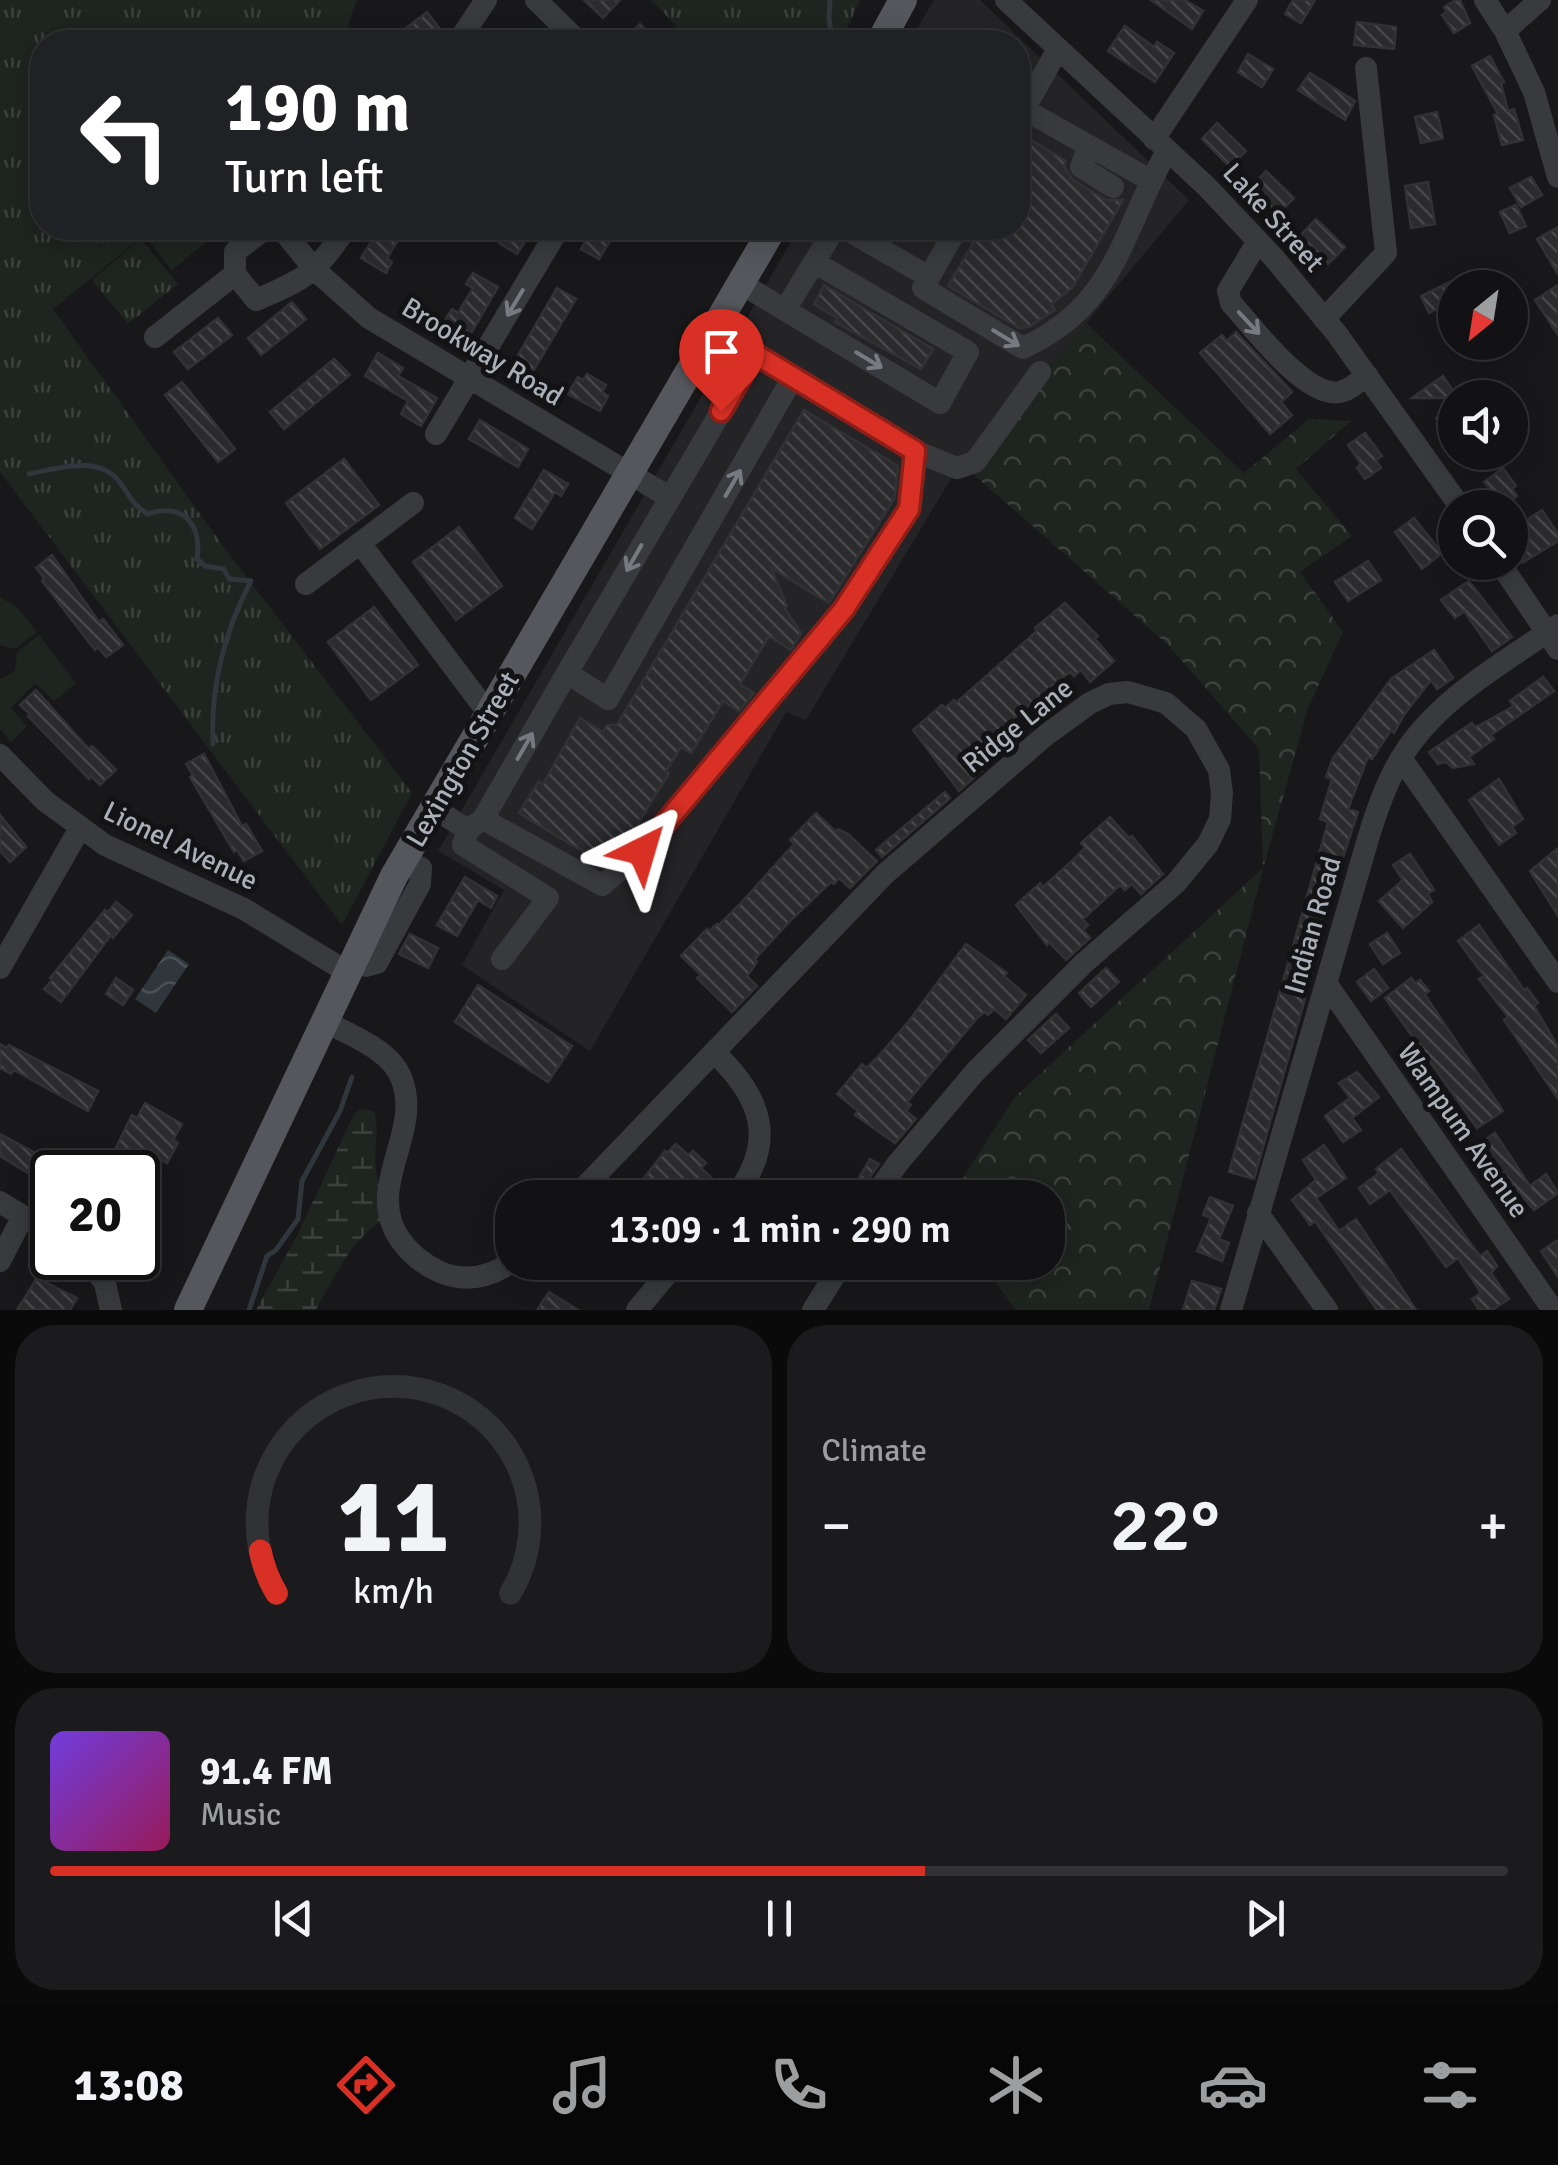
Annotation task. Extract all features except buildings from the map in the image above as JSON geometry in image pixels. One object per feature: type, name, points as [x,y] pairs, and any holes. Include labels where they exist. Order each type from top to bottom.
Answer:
[{"type":"main road","points":[[887,30],[903,0]]},
{"type":"main road","name":"Lexington Street","points":[[188,1310],[403,859],[766,240]]},
{"type":"street","points":[[466,30],[486,0]]},
{"type":"street","points":[[536,0],[567,30]]},
{"type":"street","name":"Lake Street","points":[[1006,0],[1206,186],[1258,241],[1324,319],[1448,490]]},
{"type":"street","points":[[1126,196],[1150,180],[1160,145],[1247,0]]},
{"type":"street","points":[[1485,0],[1505,31],[1534,92],[1558,177]]},
{"type":"street","points":[[1505,31],[1540,0]]},
{"type":"street","points":[[1030,95],[1058,49]]},
{"type":"street","points":[[1324,319],[1386,252],[1366,68]]},
{"type":"street","points":[[1030,117],[1150,180]]},
{"type":"street","points":[[1089,146],[1081,167],[1126,196]]},
{"type":"street","points":[[945,240],[923,288],[1023,348],[1050,335],[1091,300],[1122,252],[1126,196]]},
{"type":"street","points":[[250,240],[235,252],[235,274],[256,300],[315,270],[337,240]]},
{"type":"street","name":"Brookway Road","points":[[291,240],[315,270],[370,318],[669,497]]},
{"type":"street","points":[[436,434],[552,240]]},
{"type":"street","points":[[785,310],[828,240]]},
{"type":"street","points":[[865,240],[929,277]]},
{"type":"street","points":[[1258,241],[1228,291],[1231,303],[1304,381],[1331,393],[1344,392],[1367,376]]},
{"type":"street","points":[[740,283],[940,403],[968,352],[814,262]]},
{"type":"street","points":[[155,337],[235,274]]},
{"type":"street","points":[[714,329],[915,451],[956,468],[975,462],[1040,372]]},
{"type":"street","points":[[502,960],[548,898],[464,845],[755,354]]},
{"type":"street","points":[[568,674],[608,699],[793,377]]},
{"type":"street","points":[[432,807],[602,885],[642,851],[844,609],[909,509],[915,451]]},
{"type":"street","points":[[306,584],[413,503]]},
{"type":"street","points":[[360,543],[489,714]]},
{"type":"street","points":[[1512,580],[1554,636]]},
{"type":"street","name":"Indian Road","points":[[1230,1310],[1375,815],[1401,758],[1449,704],[1554,636]]},
{"type":"street","name":"Ridge Lane","points":[[590,1180],[885,874],[1068,719],[1109,694],[1128,692],[1150,696],[1180,712],[1208,747],[1219,770],[1220,818],[1208,844],[1194,866],[1058,987],[974,1072],[886,1180]]},
{"type":"street","name":"Lionel Avenue","points":[[0,755],[45,801],[133,860],[244,909],[350,966]]},
{"type":"street","points":[[1401,758],[1558,982]]},
{"type":"street","points":[[0,968],[80,828]]},
{"type":"street","name":"Wampum Avenue","points":[[1326,984],[1553,1310]]},
{"type":"street","points":[[324,1021],[390,1060],[402,1079],[405,1127],[387,1183],[388,1208],[395,1232],[408,1252],[425,1266],[445,1274],[484,1277],[495,1271]]},
{"type":"street","points":[[715,1053],[749,1092],[758,1112],[761,1134],[746,1180]]},
{"type":"street","points":[[0,1202],[30,1220]]},
{"type":"street","points":[[1258,1213],[1328,1310]]},
{"type":"street","points":[[0,1261],[24,1216]]},
{"type":"street","points":[[104,1280],[110,1310]]},
{"type":"street","points":[[638,1310],[662,1280]]},
{"type":"street","points":[[814,1310],[832,1280]]},
{"type":"shaded area","points":[[934,0],[980,0],[1011,30],[916,30]]},
{"type":"shaded area","points":[[1030,48],[1189,200],[1047,370],[974,475],[955,472],[806,720],[786,712],[590,1051],[462,965],[504,890],[438,851],[792,240],[1030,240]]},
{"type":"green space","points":[[0,0],[357,0],[346,30],[30,30],[30,240],[138,240],[53,309],[223,546],[412,793],[342,925],[0,472]]},
{"type":"green space","points":[[651,0],[860,0],[846,30],[680,30]]},
{"type":"green space","points":[[142,240],[178,284],[128,324],[92,280]]},
{"type":"green space","points":[[148,240],[209,240],[172,270]]},
{"type":"green space","points":[[1086,323],[1244,473],[1309,419],[1351,421],[1296,469],[1352,536],[1300,572],[1343,632],[1308,708],[1149,1310],[1016,1310],[994,1280],[1065,1280],[1065,1180],[962,1180],[1015,1097],[1263,868],[1259,749],[1168,645],[974,475],[1047,370]]},
{"type":"green space","points":[[0,597],[18,608],[37,632],[15,649],[0,645]]},
{"type":"green space","points":[[39,635],[76,683],[54,701],[35,683],[11,708],[27,726],[11,742],[0,729],[0,679],[15,671],[17,652]]},
{"type":"green space","points":[[361,1109],[374,1111],[376,1118],[375,1163],[384,1219],[353,1248],[316,1310],[256,1310],[297,1236],[354,1114]]},
{"type":"water","points":[[168,950],[189,964],[156,1013],[135,999]]},
{"type":"waterway","points":[[830,0],[830,30]]},
{"type":"waterway","points":[[29,474],[79,466],[102,469],[113,475],[148,514],[172,511],[188,519],[197,536],[197,559],[205,566],[224,569],[229,579],[251,581],[221,660],[214,701],[213,744]]},
{"type":"waterway","points":[[249,1310],[267,1256],[276,1250],[298,1219],[302,1181],[340,1111],[352,1077]]},
{"type":"route","points":[[642,851],[844,609],[909,509],[915,451],[755,354],[721,411]]}]
